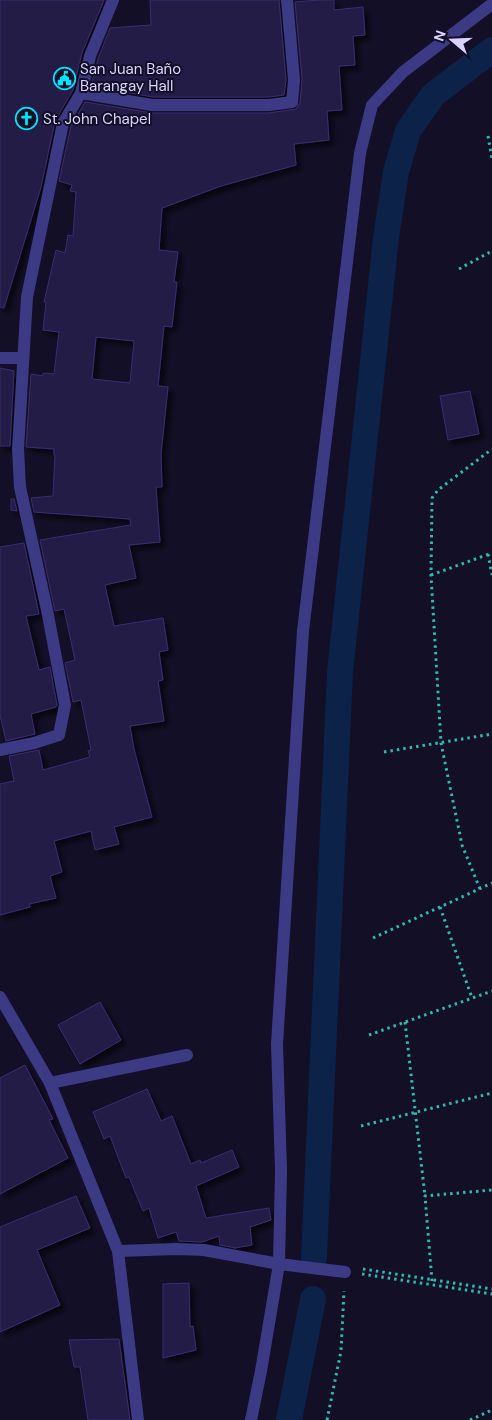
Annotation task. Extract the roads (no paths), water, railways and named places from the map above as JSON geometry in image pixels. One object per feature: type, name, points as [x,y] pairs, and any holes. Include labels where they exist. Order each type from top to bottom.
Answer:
[{"type":"street","points":[[0,750],[34,743],[59,735],[65,705],[47,610],[20,487],[18,449],[22,358],[27,297],[63,124],[81,93],[90,56],[113,0]]},
{"type":"street","points":[[81,93],[152,105],[269,105],[292,102],[294,80],[287,0]]},
{"type":"street","points":[[251,1420],[279,1264],[281,1170],[277,1044],[302,641],[360,153],[372,105],[403,72],[492,4]]},
{"type":"street","points":[[0,358],[22,358]]},
{"type":"street","points":[[0,997],[50,1083],[118,1251],[138,1420]]},
{"type":"street","points":[[50,1083],[186,1055]]},
{"type":"street","points":[[118,1251],[204,1250],[279,1264],[345,1272]]},
{"type":"waterway","points":[[314,1257],[340,672],[386,238],[396,172],[408,131],[433,95],[492,50]]},
{"type":"waterway","points":[[289,1420],[313,1299]]},
{"type":"place","name":"San Juan Baño Barangay Hall","points":[[64,78]]},
{"type":"place","name":"St. John Chapel","points":[[27,119]]}]
